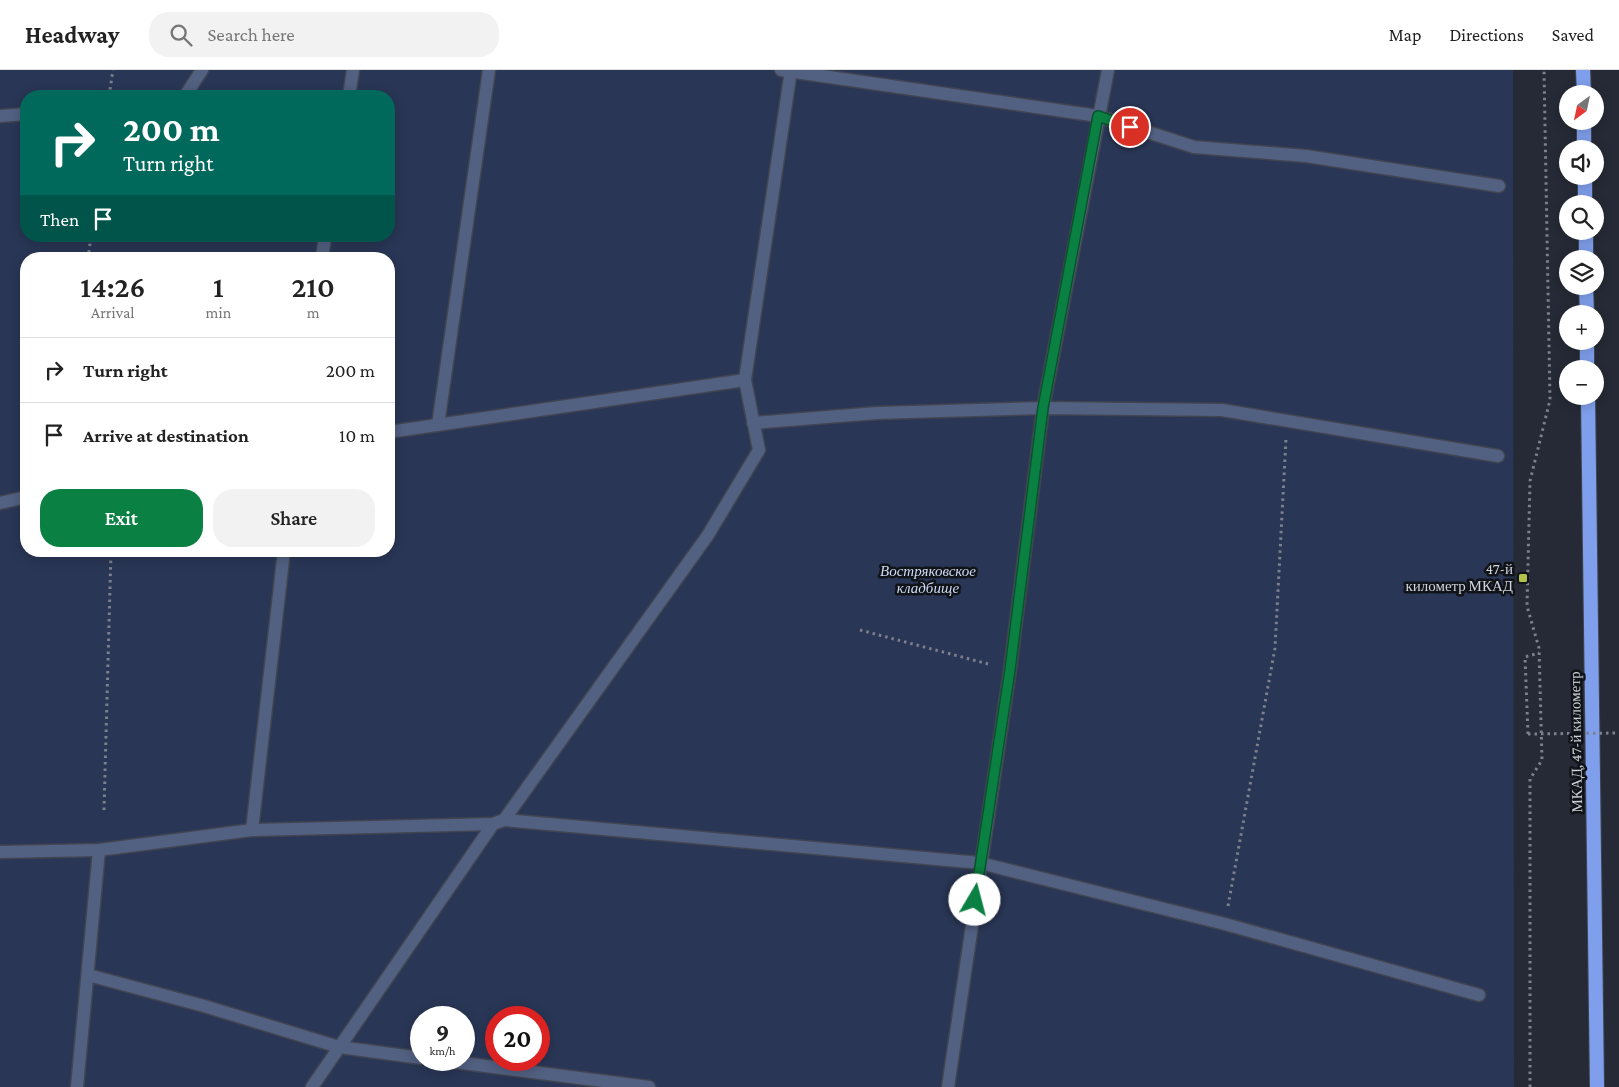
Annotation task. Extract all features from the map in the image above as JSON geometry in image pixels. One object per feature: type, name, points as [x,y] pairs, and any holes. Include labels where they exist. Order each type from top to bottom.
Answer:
[{"type":"highway","points":[[1583,70],[1584,85]]},
{"type":"highway","name":"МКАД, 47-й километр","points":[[1588,405],[1597,1087]]},
{"type":"lane","points":[[189,90],[202,70]]},
{"type":"lane","points":[[350,90],[353,70]]},
{"type":"lane","points":[[438,425],[490,70]]},
{"type":"lane","points":[[948,1087],[1010,670],[1043,408],[1108,70]]},
{"type":"lane","points":[[312,1087],[499,822],[708,535],[759,450],[744,380],[788,71],[1098,116],[1194,147],[1306,156],[1499,186]]},
{"type":"lane","points":[[0,116],[20,114]]},
{"type":"lane","points":[[395,431],[744,380]]},
{"type":"lane","points":[[753,422],[877,413],[1043,408],[1222,410],[1498,456]]},
{"type":"lane","points":[[0,503],[20,498]]},
{"type":"lane","points":[[252,830],[283,557]]},
{"type":"lane","points":[[0,852],[98,850],[252,830],[499,822],[980,863],[1225,924],[1479,995]]},
{"type":"lane","points":[[77,1087],[98,850]]},
{"type":"lane","points":[[88,975],[204,1006],[339,1047],[410,1057]]},
{"type":"lane","points":[[475,1065],[649,1087]]},
{"type":"path","points":[[110,90],[113,70]]},
{"type":"path","points":[[1530,1087],[1530,779],[1542,760],[1539,653],[1527,606],[1530,481],[1550,400],[1544,70]]},
{"type":"path","points":[[1225,924],[1275,648],[1287,421]]},
{"type":"path","points":[[104,810],[111,557]]},
{"type":"path","points":[[860,630],[1010,670]]},
{"type":"path","points":[[1539,653],[1524,657],[1528,734],[1619,733]]},
{"type":"green space","name":"Востряковское кладбище","points":[[0,70],[1513,70],[1514,1087],[0,1087]]},
{"type":"place","name":"47-й километр МКАД","points":[[1523,578]]},
{"type":"route","points":[[975,900],[1010,670],[1043,408],[1098,116],[1130,127]]}]
